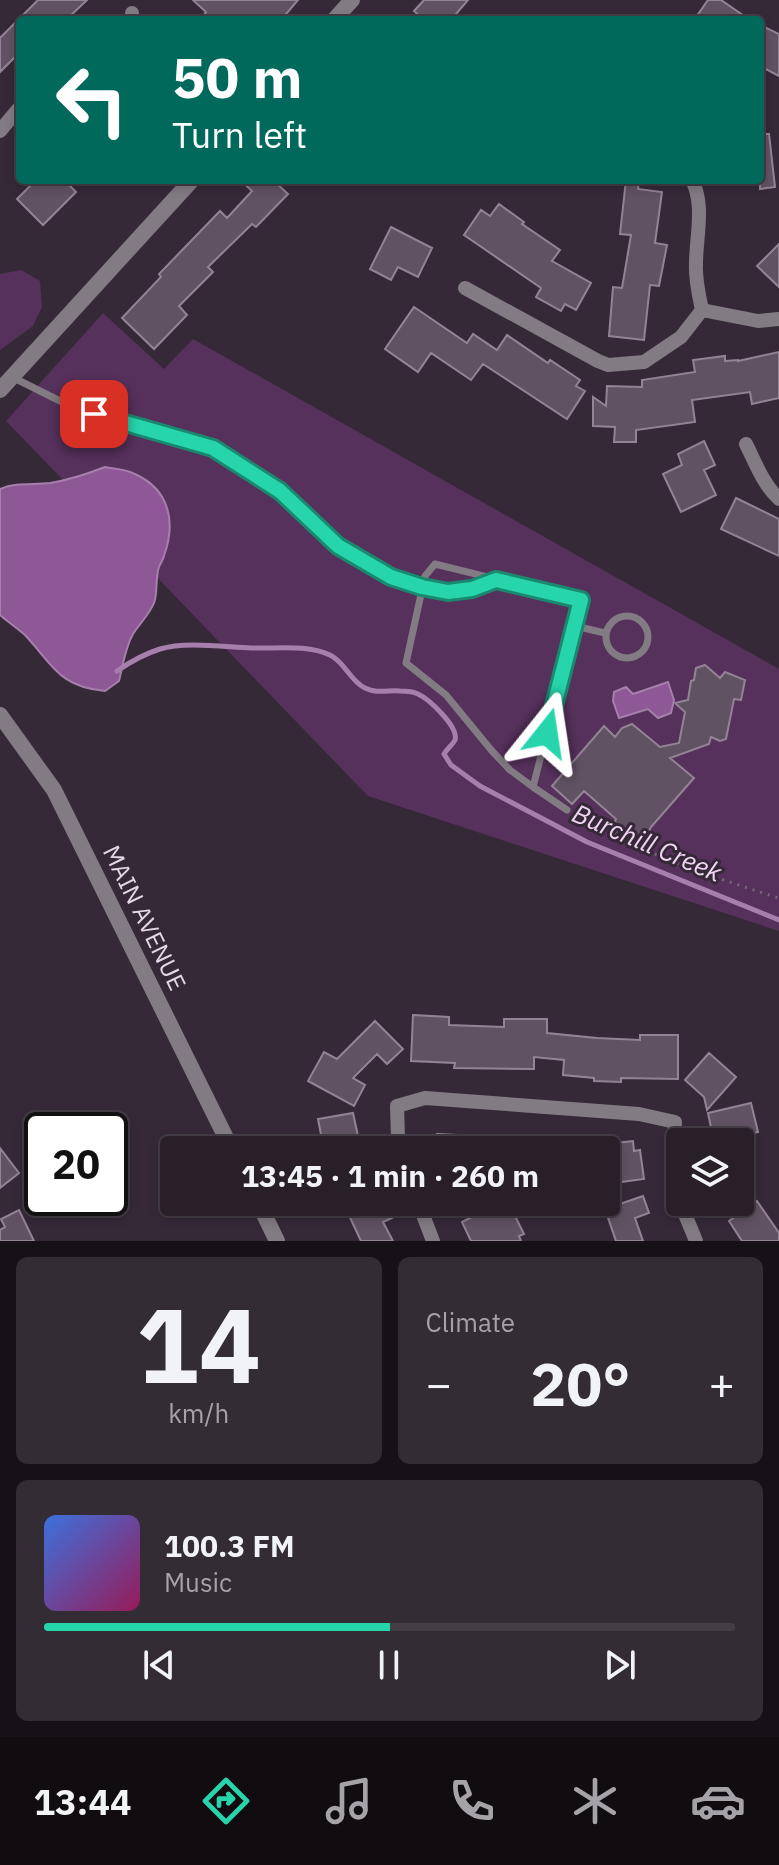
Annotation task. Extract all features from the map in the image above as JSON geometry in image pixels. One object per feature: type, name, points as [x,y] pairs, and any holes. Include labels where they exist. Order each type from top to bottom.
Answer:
[{"type":"street","points":[[338,16],[352,0]]},
{"type":"street","points":[[0,131],[16,112]]},
{"type":"street","points":[[0,390],[188,184]]},
{"type":"street","points":[[465,288],[598,361],[608,365],[644,362],[681,337],[702,310],[695,268],[699,218],[694,184]]},
{"type":"street","points":[[702,310],[758,321],[779,319]]},
{"type":"street","points":[[746,444],[770,491],[779,499]]},
{"type":"street","name":"MAIN AVENUE","points":[[0,715],[54,790],[225,1136]]},
{"type":"street","points":[[398,1136],[397,1106],[425,1098],[639,1114],[675,1122],[675,1128]]},
{"type":"street","points":[[265,1216],[277,1241]]},
{"type":"street","points":[[423,1216],[433,1241]]},
{"type":"street","points":[[685,1216],[696,1241]]},
{"type":"lane","points":[[12,377],[72,407],[213,448],[280,491],[338,546],[391,577],[448,592],[472,589],[496,580]]},
{"type":"lane","points":[[533,787],[581,600],[435,564],[425,576],[406,663],[446,695],[510,770],[533,787],[567,810]]},
{"type":"lane","points":[[630,616],[645,625],[648,641],[639,655],[623,659],[609,650],[605,633],[614,619],[630,616]]},
{"type":"lane","points":[[575,626],[605,633]]},
{"type":"path","points":[[567,810],[610,835],[779,898]]},
{"type":"shaded area","points":[[21,270],[40,281],[42,307],[33,326],[0,350],[0,274]]},
{"type":"shaded area","points":[[103,313],[164,369],[193,339],[779,669],[779,931],[368,796],[6,421]]},
{"type":"shaded area","points":[[105,467],[131,472],[156,489],[167,508],[169,531],[159,566],[154,603],[130,639],[119,681],[105,691],[77,685],[58,673],[25,635],[0,615],[0,489],[57,482]]},
{"type":"shaded area","points":[[668,682],[674,700],[671,713],[658,718],[648,709],[619,718],[613,701],[614,692],[626,687],[633,694]]},
{"type":"building","points":[[38,0],[87,0],[70,16],[22,16]]},
{"type":"building","points":[[193,0],[298,0],[284,16],[203,16],[206,12]]},
{"type":"building","points":[[424,0],[468,0],[454,16],[420,16],[414,11]]},
{"type":"building","points":[[708,0],[721,0],[744,16],[697,16]]},
{"type":"building","points":[[16,22],[16,56],[0,72],[0,38]]},
{"type":"building","points":[[764,27],[779,34],[779,76],[764,68]]},
{"type":"building","points":[[764,134],[769,134],[775,187],[760,189],[760,184],[764,184]]},
{"type":"building","points":[[32,184],[68,184],[76,192],[43,225],[17,199]]},
{"type":"building","points":[[244,184],[277,184],[288,194],[256,227],[252,224],[208,267],[213,272],[179,306],[187,315],[154,349],[122,318],[161,277],[159,274],[220,211],[227,218],[252,191]]},
{"type":"building","points":[[626,184],[639,184],[638,189],[662,192],[655,243],[667,245],[659,286],[650,285],[644,340],[609,336],[613,287],[622,288],[631,235],[620,234]]},
{"type":"building","points":[[499,204],[560,250],[552,261],[591,283],[576,310],[565,304],[561,311],[536,297],[541,288],[464,235],[481,210],[490,216]]},
{"type":"building","points":[[391,227],[432,248],[418,277],[398,267],[391,280],[370,269]]},
{"type":"building","points":[[779,244],[779,287],[757,266]]},
{"type":"building","points":[[414,307],[467,343],[473,334],[497,350],[507,335],[580,380],[576,386],[585,391],[567,419],[483,364],[471,380],[431,353],[418,372],[385,349]]},
{"type":"building","points":[[779,352],[779,398],[752,404],[750,392],[692,400],[695,422],[636,430],[636,442],[614,442],[615,427],[593,426],[593,397],[606,406],[607,386],[642,387],[642,380],[695,372],[693,360],[725,356],[725,361],[738,361]]},
{"type":"building","points":[[704,441],[715,465],[704,470],[716,495],[681,512],[663,474],[682,465],[678,454]]},
{"type":"building","points":[[736,498],[779,519],[779,556],[721,529]]},
{"type":"building","points":[[705,665],[720,678],[725,672],[745,680],[741,700],[734,699],[726,739],[720,741],[711,737],[709,744],[670,758],[694,778],[651,827],[642,848],[610,832],[616,819],[584,791],[572,804],[552,786],[604,726],[615,737],[622,728],[632,724],[660,747],[679,743],[685,712],[675,703],[688,700],[696,668]]},
{"type":"building","points":[[413,1015],[449,1017],[449,1025],[504,1027],[504,1019],[547,1019],[547,1033],[597,1038],[640,1040],[640,1035],[678,1035],[678,1079],[594,1081],[594,1078],[563,1075],[564,1060],[534,1057],[534,1069],[454,1068],[455,1063],[411,1061]]},
{"type":"building","points":[[375,1021],[403,1049],[387,1064],[377,1054],[353,1078],[365,1085],[354,1106],[308,1081],[324,1052],[337,1059]]},
{"type":"building","points":[[709,1053],[736,1077],[707,1110],[704,1097],[685,1080]]},
{"type":"building","points":[[751,1103],[758,1132],[754,1133],[754,1128],[711,1128],[708,1113]]},
{"type":"building","points":[[353,1113],[358,1136],[321,1136],[318,1119]]},
{"type":"building","points":[[633,1141],[634,1151],[640,1150],[644,1179],[620,1182],[620,1142]]},
{"type":"building","points":[[0,1148],[19,1173],[0,1188]]},
{"type":"building","points":[[643,1196],[649,1213],[635,1218],[643,1241],[616,1241],[607,1216],[620,1216],[620,1204]]},
{"type":"building","points":[[757,1201],[779,1233],[779,1241],[742,1241],[729,1221],[736,1216],[754,1216],[754,1203]]},
{"type":"building","points":[[19,1210],[34,1241],[0,1241],[0,1230],[5,1227],[1,1219]]},
{"type":"building","points":[[349,1216],[391,1216],[383,1222],[393,1241],[361,1241]]},
{"type":"building","points":[[474,1216],[515,1216],[524,1234],[519,1236],[521,1241],[471,1241],[462,1222]]},
{"type":"waterway","name":"Burchill Creek","points":[[117,671],[148,653],[181,645],[311,649],[330,655],[355,681],[369,690],[412,692],[429,701],[448,721],[455,734],[455,740],[444,754],[451,765],[480,786],[587,842],[779,920]]},
{"type":"route","points":[[94,414],[213,448],[280,491],[338,546],[391,577],[448,592],[472,589],[496,580],[581,600],[547,733]]}]
